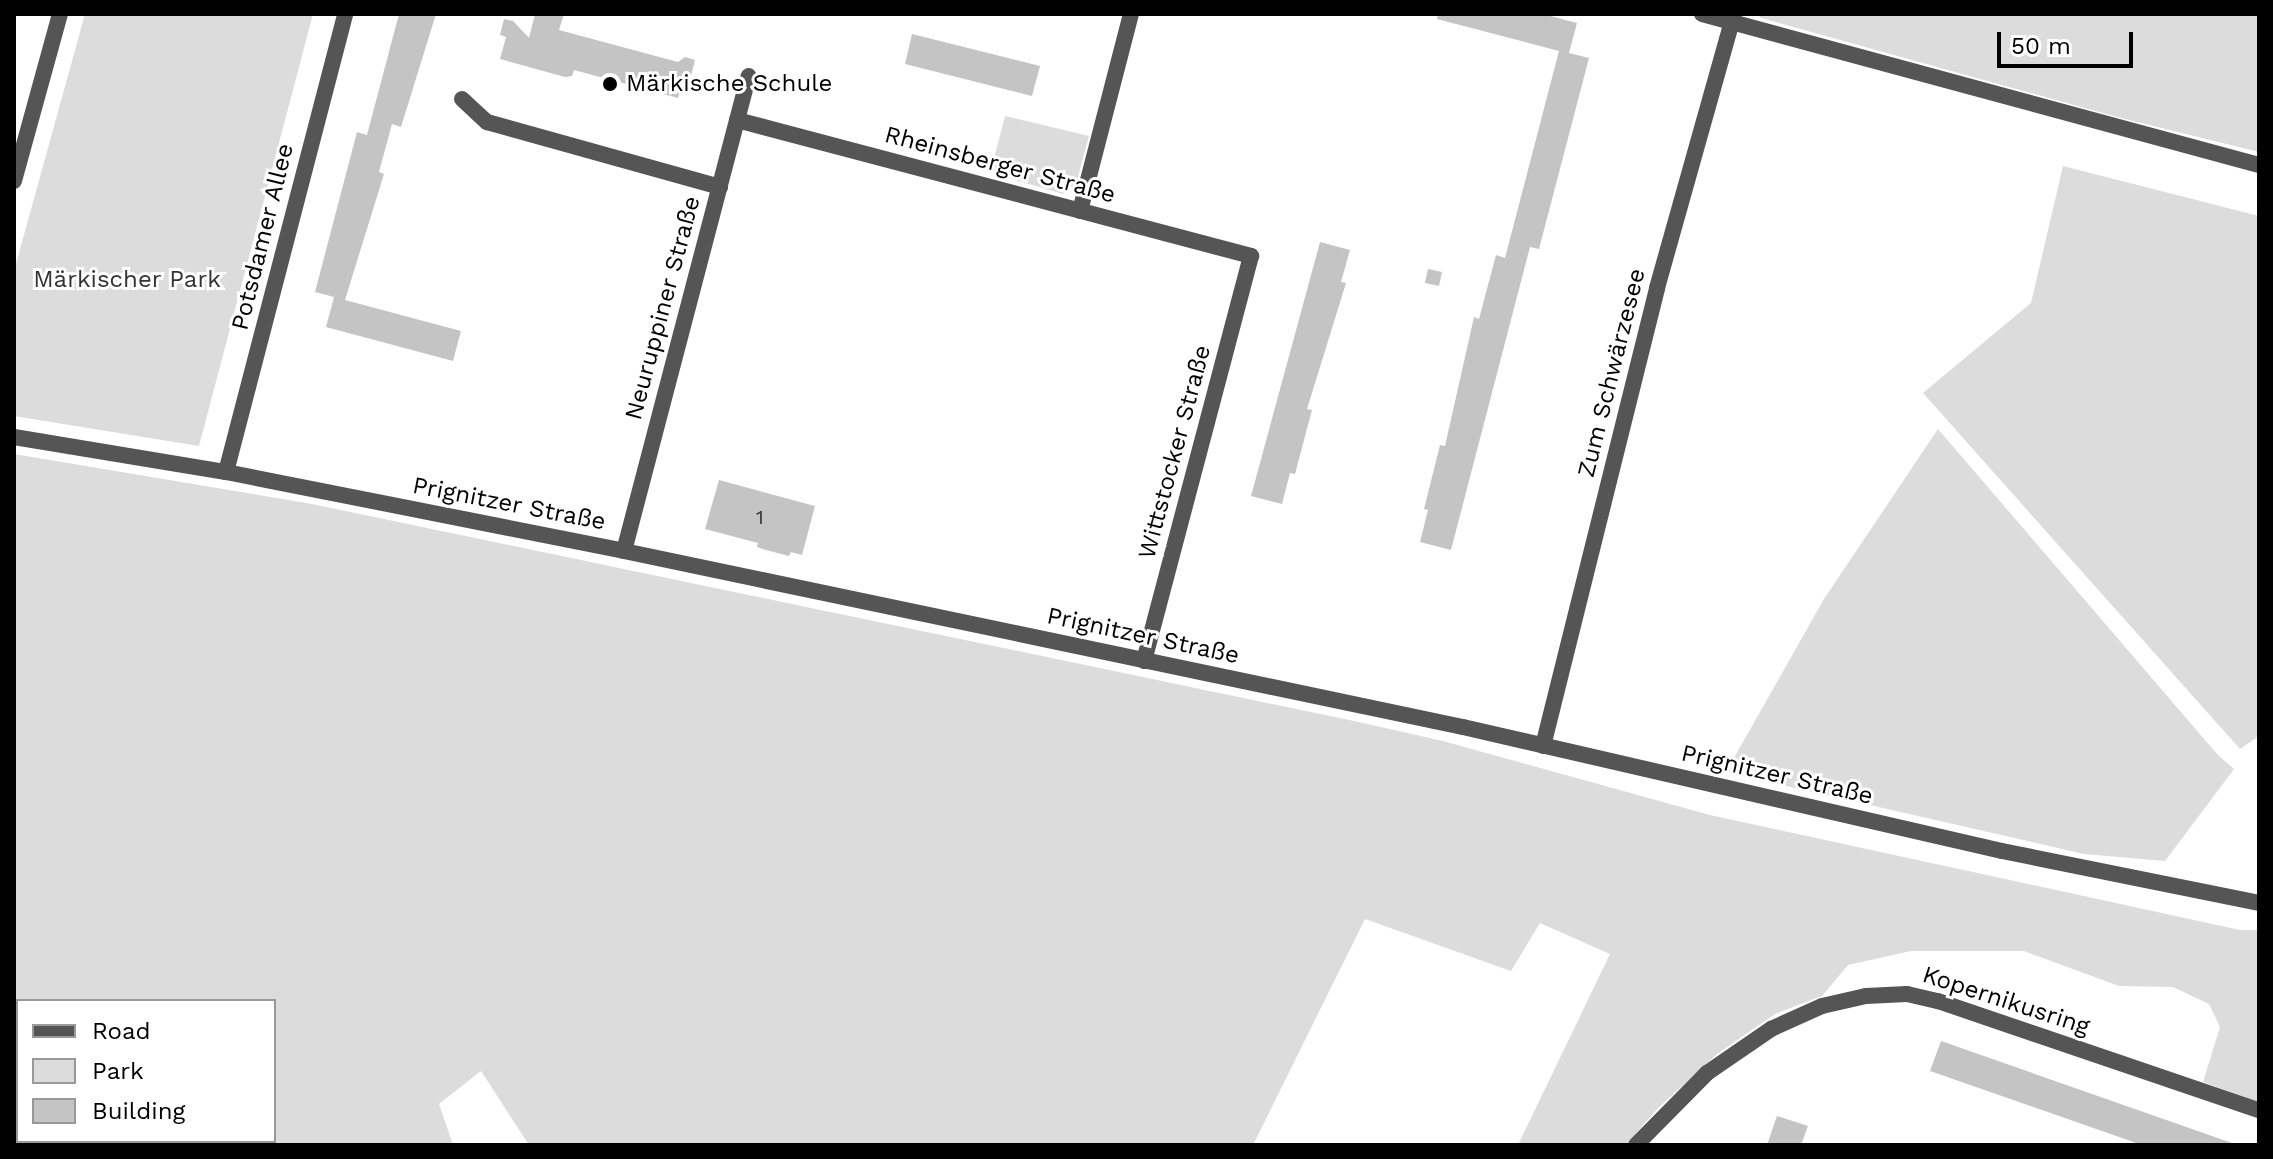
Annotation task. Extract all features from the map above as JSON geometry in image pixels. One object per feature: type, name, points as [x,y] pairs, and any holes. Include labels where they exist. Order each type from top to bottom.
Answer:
[{"type":"street","points":[[14,181],[60,14]]},
{"type":"street","name":"Potsdamer Allee","points":[[226,472],[345,14]]},
{"type":"street","points":[[1080,211],[1131,14]]},
{"type":"street","points":[[1702,14],[1733,18],[2259,165]]},
{"type":"street","name":"Zum Schwärzesee","points":[[1543,746],[1657,288],[1733,18]]},
{"type":"street","name":"Neuruppiner Straße","points":[[624,551],[749,76]]},
{"type":"street","points":[[462,99],[487,122],[720,187]]},
{"type":"street","name":"Rheinsberger Straße","points":[[737,120],[1251,256]]},
{"type":"street","name":"Wittstocker Straße","points":[[1144,661],[1251,256]]},
{"type":"street","name":"Prignitzer Straße","points":[[14,437],[226,472],[624,551],[1543,746],[2002,851],[2259,903]]},
{"type":"street","name":"Kopernikusring","points":[[1636,1145],[1707,1073],[1771,1029],[1822,1006],[1866,996],[1907,994],[1938,1001],[2259,1110]]},
{"type":"green space","name":"Märkischer Park","points":[[85,14],[313,14],[199,446],[14,416],[14,271]]},
{"type":"green space","points":[[1757,14],[2259,14],[2259,152],[2117,117],[1761,18]]},
{"type":"green space","points":[[1005,116],[1089,136],[1076,184],[1063,194],[998,175],[992,166]]},
{"type":"green space","points":[[2063,166],[2259,216],[2259,736],[2240,749],[1923,393],[2031,303]]},
{"type":"green space","points":[[1938,429],[2217,754],[2234,769],[2165,861],[2084,854],[1726,772],[1824,599]]},
{"type":"green space","points":[[14,454],[312,504],[1354,721],[1443,741],[1710,815],[2240,930],[2259,930],[2259,1102],[2203,1082],[2220,1027],[2209,1004],[2173,987],[2119,986],[2024,951],[1911,951],[1848,965],[1822,996],[1775,1014],[1717,1054],[1658,1108],[1626,1145],[1518,1145],[1610,954],[1540,923],[1511,971],[1365,919],[1253,1145],[529,1145],[481,1071],[439,1104],[453,1145],[14,1145]]},
{"type":"building","points":[[399,14],[436,14],[401,127],[392,124],[379,172],[384,174],[345,300],[461,331],[453,361],[326,327],[334,297],[315,292],[357,132],[367,135]]},
{"type":"building","points":[[535,14],[564,14],[559,30],[678,62],[685,57],[695,60],[691,76],[684,75],[678,98],[574,70],[572,76],[565,77],[500,59],[506,37],[500,35],[504,19],[513,21],[529,38]]},
{"type":"building","points":[[1438,14],[1543,14],[1577,23],[1569,53],[1589,58],[1539,249],[1530,247],[1451,550],[1420,542],[1428,510],[1424,509],[1440,445],[1445,446],[1474,317],[1479,319],[1496,255],[1505,258],[1559,51],[1437,19]]},
{"type":"building","points":[[912,34],[1040,66],[1032,96],[905,64]]},
{"type":"building","points":[[1320,242],[1350,250],[1341,282],[1346,283],[1307,409],[1312,410],[1295,474],[1290,473],[1282,504],[1251,496]]},
{"type":"building","points":[[1428,269],[1442,272],[1439,286],[1425,283]]},
{"type":"building","points":[[719,480],[815,506],[802,555],[791,552],[789,556],[766,550],[757,547],[758,543],[705,529]]},
{"type":"building","points":[[1941,1041],[2232,1145],[2142,1145],[1930,1071]]},
{"type":"building","points":[[1777,1116],[1808,1126],[1801,1145],[1767,1145]]},
{"type":"place","name":"Märkische Schule","points":[[610,84]]}]
